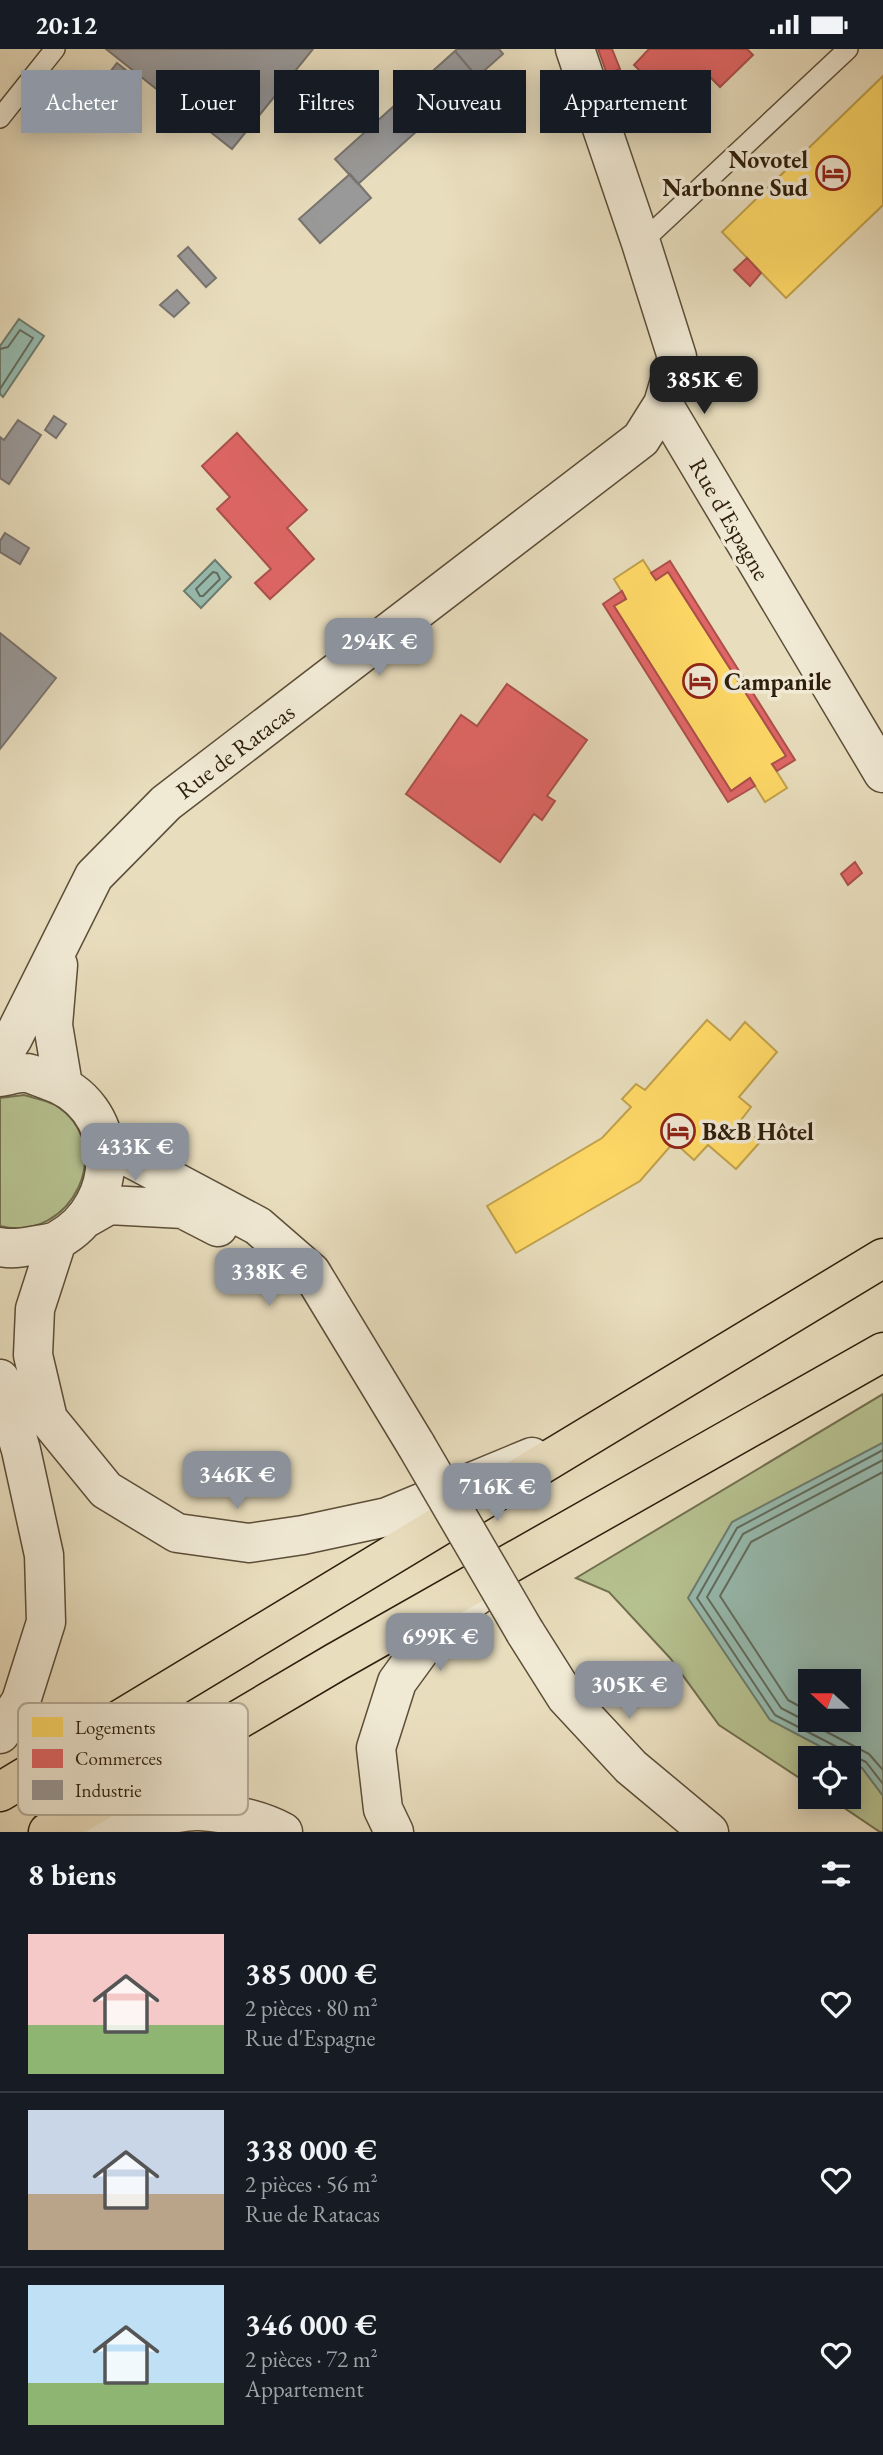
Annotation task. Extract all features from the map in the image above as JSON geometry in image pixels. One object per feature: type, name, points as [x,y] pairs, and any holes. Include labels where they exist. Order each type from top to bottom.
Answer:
[{"type":"main road","points":[[146,1703],[883,1258]]},
{"type":"main road","points":[[248,1714],[883,1352]]},
{"type":"main road","points":[[0,1792],[18,1781]]},
{"type":"main road","points":[[48,1832],[77,1815]]},
{"type":"street","points":[[575,49],[677,357],[663,404]]},
{"type":"street","name":"Rue d'Espagne","points":[[663,404],[883,773]]},
{"type":"street","name":"Rue de Ratacas","points":[[0,1059],[94,876],[166,803],[641,439],[663,404]]},
{"type":"street","name":"Rue de Ratacas","points":[[61,939],[53,1025],[63,1084]]},
{"type":"street","points":[[0,1077],[26,1073],[63,1084],[82,1100],[97,1121],[106,1145],[105,1179],[88,1217]]},
{"type":"street","points":[[106,1145],[258,1226],[311,1272],[407,1450],[577,1745],[677,1832]]},
{"type":"street","points":[[0,1247],[10,1250],[57,1241],[108,1205],[183,1209],[249,1242],[297,1294],[364,1397],[407,1450]]},
{"type":"street","points":[[57,1241],[35,1309],[33,1355],[48,1419],[106,1490],[177,1533],[249,1543],[303,1535],[387,1517],[592,1432]]},
{"type":"street","points":[[0,1379],[21,1450],[44,1555],[46,1622],[20,1703]]},
{"type":"street","points":[[394,1832],[383,1809],[376,1748],[397,1682],[440,1623],[539,1548]]},
{"type":"street","points":[[514,1637],[631,1767],[709,1832]]},
{"type":"street","points":[[0,1734],[18,1707]]},
{"type":"street","points":[[103,1832],[123,1825],[176,1815]]},
{"type":"street","points":[[220,1815],[266,1823],[283,1832]]},
{"type":"lane","points":[[0,118],[55,49]]},
{"type":"lane","points":[[641,243],[848,49]]},
{"type":"green space","points":[[24,1095],[55,1105],[74,1122],[84,1143],[85,1166],[78,1187],[66,1206],[48,1220],[26,1228],[0,1226],[0,1098]]},
{"type":"green space","points":[[883,1394],[883,1832],[846,1809],[861,1809],[861,1746],[798,1746],[798,1777],[719,1725],[670,1658],[609,1592],[576,1578]]},
{"type":"water","points":[[19,319],[44,336],[3,397],[0,394],[0,346]]},
{"type":"water","points":[[215,560],[231,577],[201,608],[184,591]]},
{"type":"water","points":[[883,1443],[883,1796],[861,1767],[861,1746],[819,1746],[770,1720],[688,1598],[732,1522]]},
{"type":"building: Logements","name":"Novotel Narbonne Sud","points":[[883,76],[883,205],[786,298],[722,232]]},
{"type":"building: Logements","name":"Campanile","points":[[643,560],[656,580],[668,572],[786,756],[772,764],[787,788],[765,802],[750,778],[731,791],[614,606],[626,599],[614,579]]},
{"type":"building: Logements","name":"B&B Hôtel","points":[[707,1020],[730,1040],[745,1022],[777,1052],[739,1097],[751,1107],[738,1124],[760,1142],[736,1169],[708,1145],[694,1160],[674,1142],[640,1181],[516,1253],[487,1206],[602,1138],[631,1107],[622,1099],[636,1084],[645,1090]]},
{"type":"building: Commerces","points":[[598,49],[612,49],[620,69],[606,70]]},
{"type":"building: Commerces","points":[[649,49],[747,49],[753,55],[720,87],[711,78],[711,70],[639,70],[634,65]]},
{"type":"building: Commerces","points":[[747,258],[761,273],[750,286],[734,270]]},
{"type":"building: Commerces","points":[[237,433],[307,510],[287,528],[314,559],[270,599],[255,583],[271,569],[217,509],[230,497],[202,466]]},
{"type":"building: Commerces","points":[[670,561],[795,760],[777,771],[772,764],[786,756],[668,572],[656,580],[651,573]]},
{"type":"building: Commerces","points":[[622,591],[626,599],[614,606],[731,791],[750,778],[755,786],[728,802],[603,604]]},
{"type":"building: Commerces","points":[[507,684],[587,740],[547,796],[555,801],[542,820],[534,814],[500,862],[406,794],[461,715],[477,726]]},
{"type":"building: Commerces","points":[[855,862],[862,873],[848,885],[841,874]]},
{"type":"building: Industrie","points":[[106,49],[313,49],[296,70],[274,70],[274,97],[260,114],[260,70],[156,70],[156,89],[142,78],[142,70],[132,70]]},
{"type":"building: Industrie","points":[[499,49],[503,54],[485,70],[471,70],[455,51]]},
{"type":"building: Industrie","points":[[455,51],[471,70],[434,70]]},
{"type":"building: Industrie","points":[[117,63],[126,70],[112,70]]},
{"type":"building: Industrie","points":[[393,107],[393,133],[415,133],[358,184],[335,159],[364,133],[379,133],[379,119]]},
{"type":"building: Industrie","points":[[212,133],[245,133],[232,149]]},
{"type":"building: Industrie","points":[[350,174],[371,198],[320,243],[299,219]]},
{"type":"building: Industrie","points":[[188,247],[216,278],[206,287],[178,256]]},
{"type":"building: Industrie","points":[[177,290],[189,303],[174,317],[160,305]]},
{"type":"building: Industrie","points":[[54,416],[66,424],[56,438],[45,430]]},
{"type":"building: Industrie","points":[[18,420],[41,435],[9,484],[0,478],[0,437],[4,440]]},
{"type":"building: Industrie","points":[[5,533],[29,548],[20,564],[0,552],[0,541]]},
{"type":"building: Industrie","points":[[0,633],[56,678],[0,749]]},
{"type":"place","name":"Novotel Narbonne Sud","points":[[833,173]]},
{"type":"place","name":"Campanile","points":[[700,681]]},
{"type":"place","name":"B&B Hôtel","points":[[678,1131]]}]
